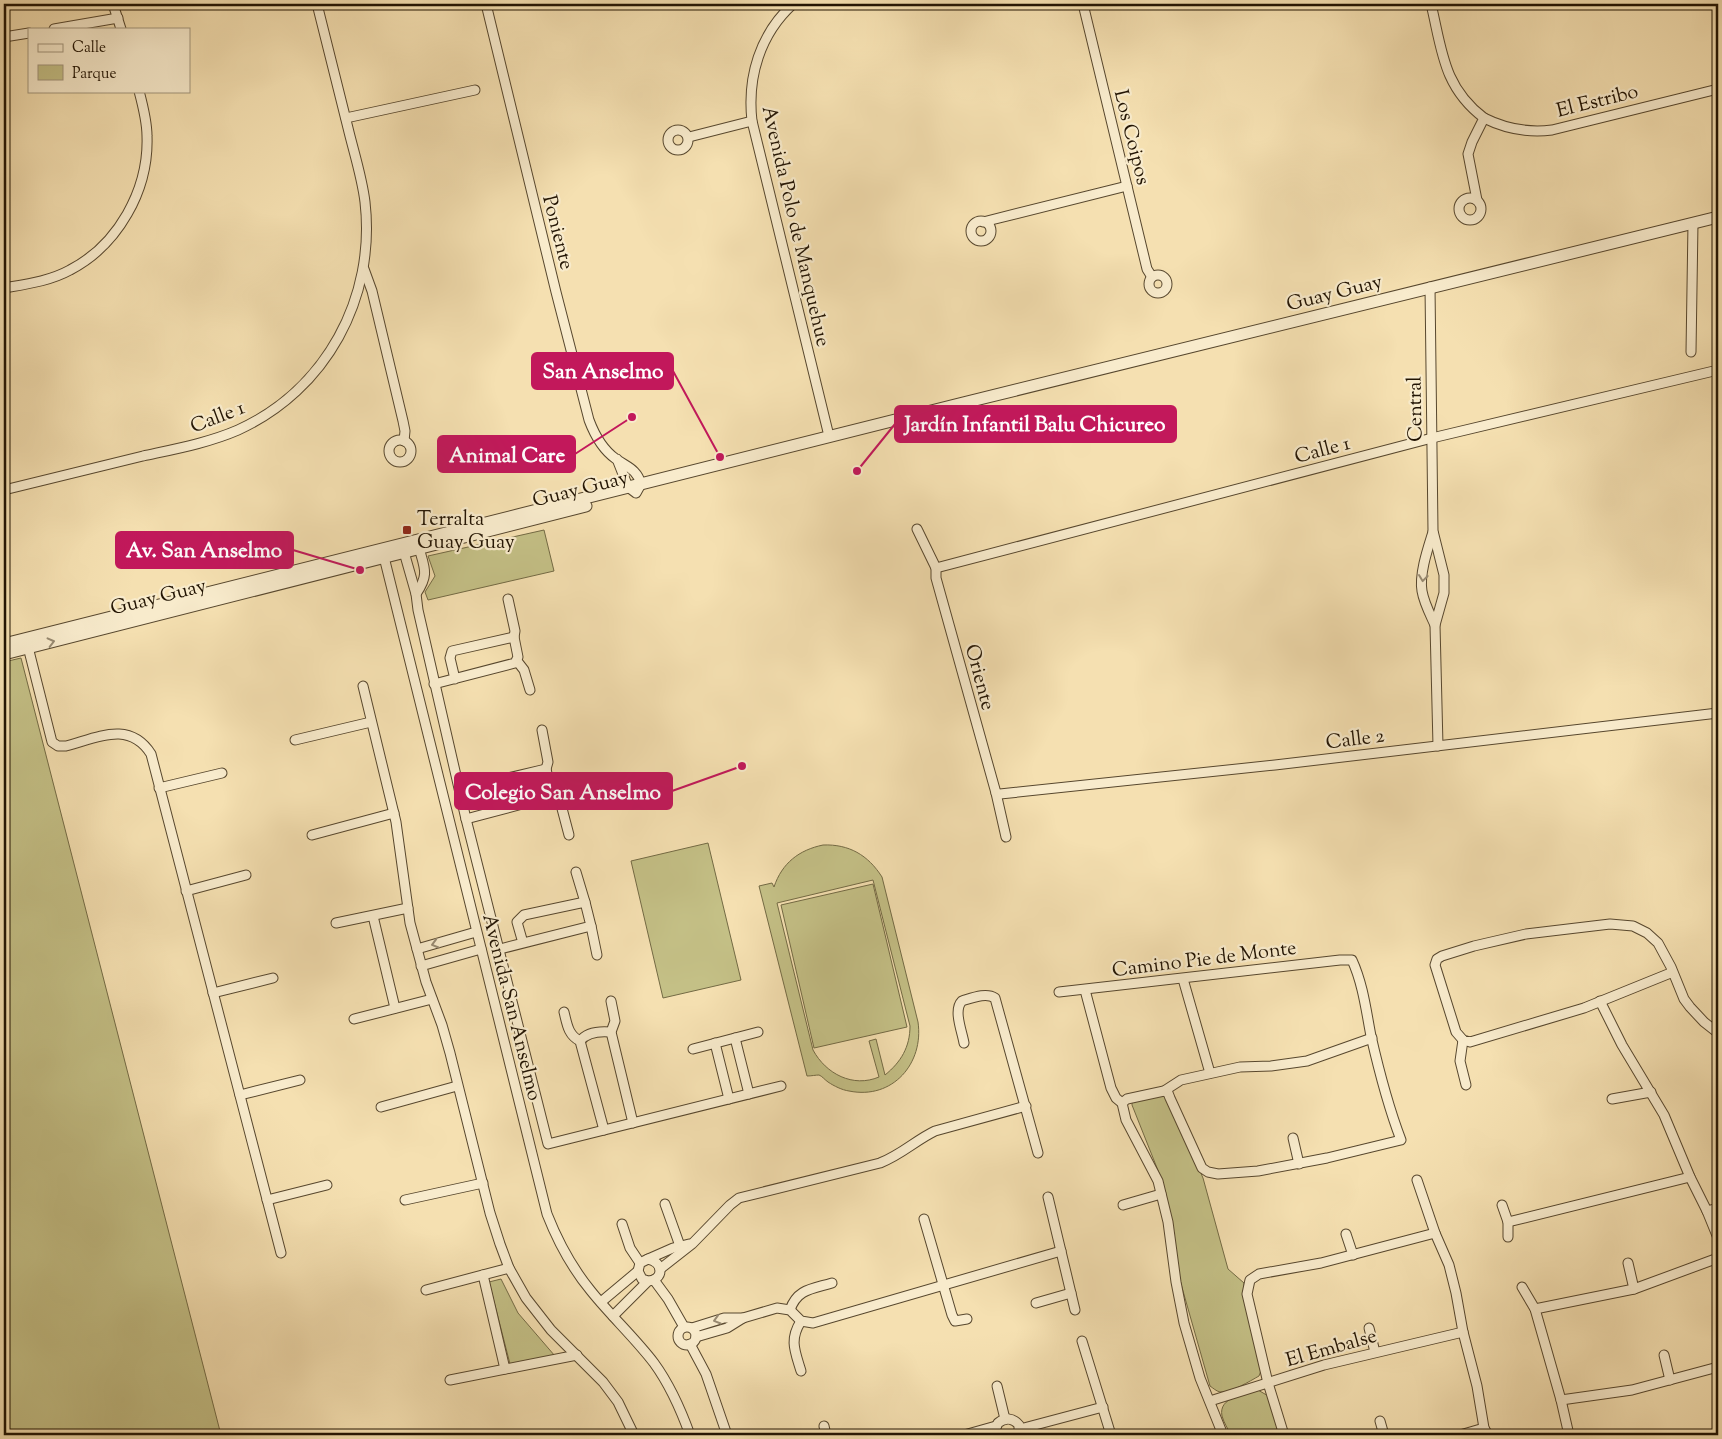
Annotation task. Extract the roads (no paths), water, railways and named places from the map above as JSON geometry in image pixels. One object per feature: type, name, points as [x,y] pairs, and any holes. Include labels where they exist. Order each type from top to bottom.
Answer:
[{"type":"street","points":[[113,4],[121,28]]},
{"type":"street","name":"Calle 1","points":[[4,490],[203,442],[237,430],[266,414],[301,387],[329,353],[344,328],[359,288],[364,269],[366,228],[365,203],[360,177],[317,4]]},
{"type":"street","name":"Poniente","points":[[486,4],[586,412],[596,436],[604,448],[616,460],[635,488]]},
{"type":"street","name":"Avenida Polo de Manquehue","points":[[793,4],[773,26],[757,60],[751,87],[752,121],[829,436]]},
{"type":"street","name":"Los Coipos","points":[[1083,4],[1126,186],[1147,269],[1152,277]]},
{"type":"street","points":[[1431,4],[1449,75],[1460,95],[1472,109],[1484,118],[1468,154],[1477,200]]},
{"type":"street","points":[[60,28],[118,18]]},
{"type":"street","points":[[4,37],[28,33]]},
{"type":"street","name":"El Estribo","points":[[1484,118],[1498,125],[1536,132],[1552,130],[1718,88]]},
{"type":"street","points":[[346,118],[475,90]]},
{"type":"street","points":[[4,288],[42,281],[69,270],[96,251],[119,227],[134,200],[142,179],[146,158],[146,125],[139,92]]},
{"type":"street","points":[[688,137],[752,121]]},
{"type":"street","points":[[983,222],[1126,186]]},
{"type":"street","name":"Guay Guay","points":[[767,456],[829,436],[1718,217]]},
{"type":"street","points":[[1692,352],[1693,223]]},
{"type":"street","name":"Calle 1","points":[[364,269],[372,291],[404,421],[404,441]]},
{"type":"street","name":"Central","points":[[1430,287],[1433,531],[1444,575],[1444,593],[1435,625],[1438,746]]},
{"type":"street","name":"Calle 1","points":[[936,568],[1432,438],[1718,370]]},
{"type":"street","name":"Guay Guay","points":[[4,644],[27,643],[328,572],[383,553],[635,488],[911,423],[959,404]]},
{"type":"street","name":"Poniente","points":[[616,460],[632,468],[638,475],[635,488]]},
{"type":"street","name":"Guay Guay","points":[[4,654],[27,643],[314,566],[383,553],[404,552],[559,508]]},
{"type":"street","name":"Oriente","points":[[917,529],[936,568],[936,578],[996,793],[1006,837]]},
{"type":"street","name":"Central","points":[[1433,531],[1426,553],[1421,589],[1435,625]]},
{"type":"street","points":[[416,594],[423,583],[425,574],[419,548]]},
{"type":"street","points":[[404,552],[416,594],[434,684],[466,819],[548,1144],[781,1086]]},
{"type":"street","name":"Avenida San Anselmo","points":[[383,553],[547,1214],[558,1241],[582,1280],[660,1372],[677,1403],[690,1435]]},
{"type":"street","points":[[314,566],[320,566],[328,572],[330,565],[334,561]]},
{"type":"street","points":[[508,599],[515,631],[517,662],[524,670],[530,690]]},
{"type":"street","points":[[455,679],[450,658],[452,651],[514,637]]},
{"type":"street","points":[[27,643],[52,742],[62,746],[118,733],[128,735],[141,742],[150,754],[281,1253]]},
{"type":"street","points":[[434,684],[517,662]]},
{"type":"street","points":[[363,686],[394,813],[410,923],[421,966],[442,1025],[495,1229],[509,1268],[530,1304],[551,1330],[603,1382],[618,1402],[634,1435]]},
{"type":"street","name":"Calle 2","points":[[996,793],[1275,765],[1718,712]]},
{"type":"street","points":[[295,740],[371,722]]},
{"type":"street","points":[[542,730],[548,762],[546,769],[552,796]]},
{"type":"street","points":[[488,813],[483,791],[487,783],[546,769]]},
{"type":"street","points":[[160,788],[222,773]]},
{"type":"street","points":[[466,819],[552,796],[560,801],[569,834]]},
{"type":"street","points":[[312,835],[394,813]]},
{"type":"street","points":[[576,872],[597,955]]},
{"type":"street","points":[[186,891],[246,875]]},
{"type":"street","points":[[523,943],[517,922],[524,915],[584,902]]},
{"type":"street","points":[[336,923],[408,908]]},
{"type":"street","points":[[373,916],[395,1008]]},
{"type":"street","points":[[1674,972],[1600,1002],[1474,1042],[1463,1040],[1456,1032],[1436,968],[1436,962],[1442,956],[1474,946],[1526,934],[1618,923],[1641,929],[1653,937],[1662,949],[1674,972],[1680,990],[1690,1008],[1718,1033]]},
{"type":"street","points":[[500,949],[591,926]]},
{"type":"street","points":[[417,949],[476,932]]},
{"type":"street","points":[[421,966],[481,949]]},
{"type":"street","name":"Camino Pie de Monte","points":[[1059,992],[1352,960],[1360,982],[1372,1038]]},
{"type":"street","points":[[213,993],[273,978]]},
{"type":"street","points":[[1183,979],[1210,1073]]},
{"type":"street","points":[[1084,990],[1111,1088],[1116,1098],[1122,1103],[1126,1120],[1148,1162],[1161,1194],[1168,1222],[1184,1323],[1200,1378],[1223,1435]]},
{"type":"street","points":[[964,1043],[958,1011],[959,1003],[962,1000],[988,995],[993,996],[1038,1152]]},
{"type":"street","points":[[354,1019],[432,999]]},
{"type":"street","points":[[611,1001],[615,1021],[611,1032],[633,1123]]},
{"type":"street","points":[[1600,1002],[1622,1045],[1664,1115],[1718,1238]]},
{"type":"street","points":[[564,1012],[569,1032],[580,1041],[604,1130]]},
{"type":"street","points":[[580,1041],[586,1035],[611,1032]]},
{"type":"street","points":[[693,1049],[758,1032]]},
{"type":"street","points":[[735,1038],[749,1094]]},
{"type":"street","points":[[1122,1103],[1127,1099],[1164,1091],[1181,1080],[1240,1067],[1271,1066],[1307,1061],[1372,1038],[1392,1117],[1401,1140],[1299,1164],[1258,1171],[1218,1174],[1208,1172],[1202,1168],[1168,1093],[1164,1091]]},
{"type":"street","points":[[1463,1040],[1460,1061],[1466,1085]]},
{"type":"street","points":[[715,1043],[729,1099]]},
{"type":"street","points":[[240,1096],[300,1080]]},
{"type":"street","points":[[381,1107],[458,1086]]},
{"type":"street","points":[[1612,1100],[1651,1092]]},
{"type":"street","points":[[660,1269],[692,1244],[730,1204],[739,1198],[880,1164],[896,1156],[922,1137],[935,1131],[1026,1106]]},
{"type":"street","points":[[1293,1138],[1299,1164]]},
{"type":"street","points":[[1508,1222],[1690,1177]]},
{"type":"street","points":[[1417,1180],[1435,1233],[1449,1265],[1456,1293],[1462,1332],[1478,1386],[1486,1431],[1460,1435]]},
{"type":"street","points":[[405,1200],[483,1183]]},
{"type":"street","points":[[267,1200],[327,1185]]},
{"type":"street","points":[[1123,1205],[1161,1194]]},
{"type":"street","points":[[1048,1197],[1075,1310]]},
{"type":"street","points":[[665,1204],[680,1246]]},
{"type":"street","points":[[1502,1205],[1508,1222],[1508,1237]]},
{"type":"street","points":[[1707,1211],[1718,1208]]},
{"type":"street","points":[[924,1219],[955,1321],[967,1319]]},
{"type":"street","points":[[622,1224],[630,1248],[642,1264],[642,1278],[651,1280],[668,1299],[691,1334],[727,1435]]},
{"type":"street","points":[[1284,1435],[1268,1383],[1247,1294],[1250,1280],[1259,1274],[1313,1265],[1435,1233]]},
{"type":"street","points":[[1346,1234],[1352,1255]]},
{"type":"street","points":[[601,1302],[642,1264],[680,1246],[692,1244]]},
{"type":"street","points":[[691,1334],[727,1328],[743,1318],[777,1308],[790,1310],[801,1321],[813,1323],[1061,1251]]},
{"type":"street","points":[[1535,1308],[1634,1289],[1718,1258]]},
{"type":"street","points":[[613,1316],[651,1280],[660,1274],[660,1269],[656,1262],[642,1264]]},
{"type":"street","points":[[1628,1263],[1634,1289]]},
{"type":"street","points":[[426,1290],[509,1268]]},
{"type":"street","points":[[482,1275],[505,1369]]},
{"type":"street","points":[[790,1310],[793,1301],[803,1292],[832,1283]]},
{"type":"street","points":[[1522,1287],[1535,1308],[1569,1435]]},
{"type":"street","points":[[1036,1303],[1071,1293]]},
{"type":"street","points":[[801,1321],[795,1330],[793,1339],[801,1371]]},
{"type":"street","points":[[1369,1328],[1375,1352]]},
{"type":"street","name":"El Embalse","points":[[1210,1401],[1324,1365],[1462,1332]]},
{"type":"street","points":[[1082,1341],[1111,1435]]},
{"type":"street","points":[[450,1380],[577,1355]]},
{"type":"street","points":[[1664,1355],[1670,1380]]},
{"type":"street","points":[[1561,1400],[1632,1390],[1718,1367]]},
{"type":"street","points":[[997,1386],[1005,1419]]},
{"type":"street","points":[[964,1435],[996,1431],[998,1423],[1005,1419],[1016,1422],[1020,1432],[1103,1407]]},
{"type":"street","points":[[1380,1421],[1384,1435]]},
{"type":"place","name":"Animal Care","points":[[632,417]]},
{"type":"place","name":"San Anselmo","points":[[720,457]]},
{"type":"place","name":"Jardín Infantil Balu Chicureo","points":[[857,471]]},
{"type":"place","name":"Terralta Guay Guay","points":[[407,530]]},
{"type":"place","name":"Av. San Anselmo","points":[[360,570]]},
{"type":"place","name":"Colegio San Anselmo","points":[[742,766]]}]
